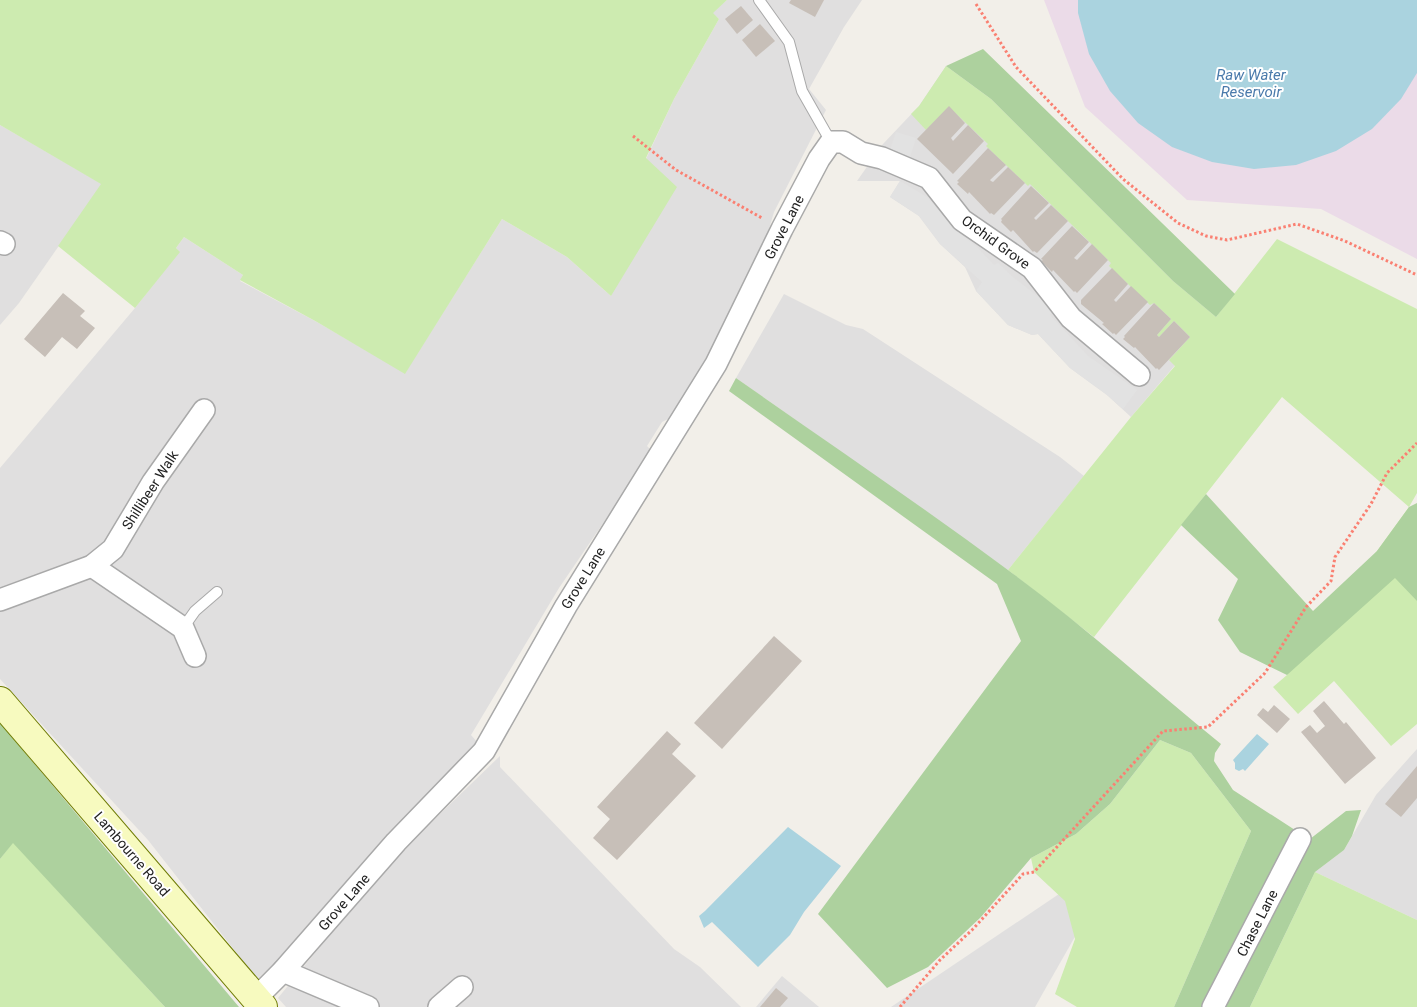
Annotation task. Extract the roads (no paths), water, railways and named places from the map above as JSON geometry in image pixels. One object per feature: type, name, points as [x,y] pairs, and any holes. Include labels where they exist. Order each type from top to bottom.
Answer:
[{"type":"main road","name":"Lambourne Road","points":[[0,701],[260,1003]]},
{"type":"street","name":"Orchid Grove","points":[[831,142],[844,142],[861,153],[882,158],[929,178],[962,220],[1032,268],[1071,318],[1139,375]]},
{"type":"street","name":"Grove Lane","points":[[260,1003],[283,971],[396,842],[484,751],[566,606],[716,364],[782,229],[819,159],[831,142]]},
{"type":"street","name":"Shillibeer Walk","points":[[0,600],[92,566],[113,549],[153,482],[204,410]]},
{"type":"street","points":[[92,566],[183,628],[195,656]]},
{"type":"street","name":"Chase Lane","points":[[1213,1007],[1300,839]]},
{"type":"street","points":[[283,971],[368,1007]]},
{"type":"street","points":[[439,1007],[462,987]]},
{"type":"lane","points":[[758,0],[789,42],[802,91],[831,142]]},
{"type":"lane","points":[[183,628],[195,610],[217,592]]},
{"type":"water","name":"Raw Water Reservoir","points":[[1078,0],[1417,0],[1417,73],[1401,99],[1372,129],[1336,151],[1296,165],[1254,169],[1212,162],[1172,147],[1138,123],[1110,91],[1089,54],[1078,13]]},
{"type":"water","points":[[1257,734],[1269,744],[1245,771],[1243,769],[1239,771],[1235,769],[1233,760]]},
{"type":"water","points":[[788,827],[841,866],[804,912],[790,935],[758,967],[712,922],[704,928],[699,916]]}]
